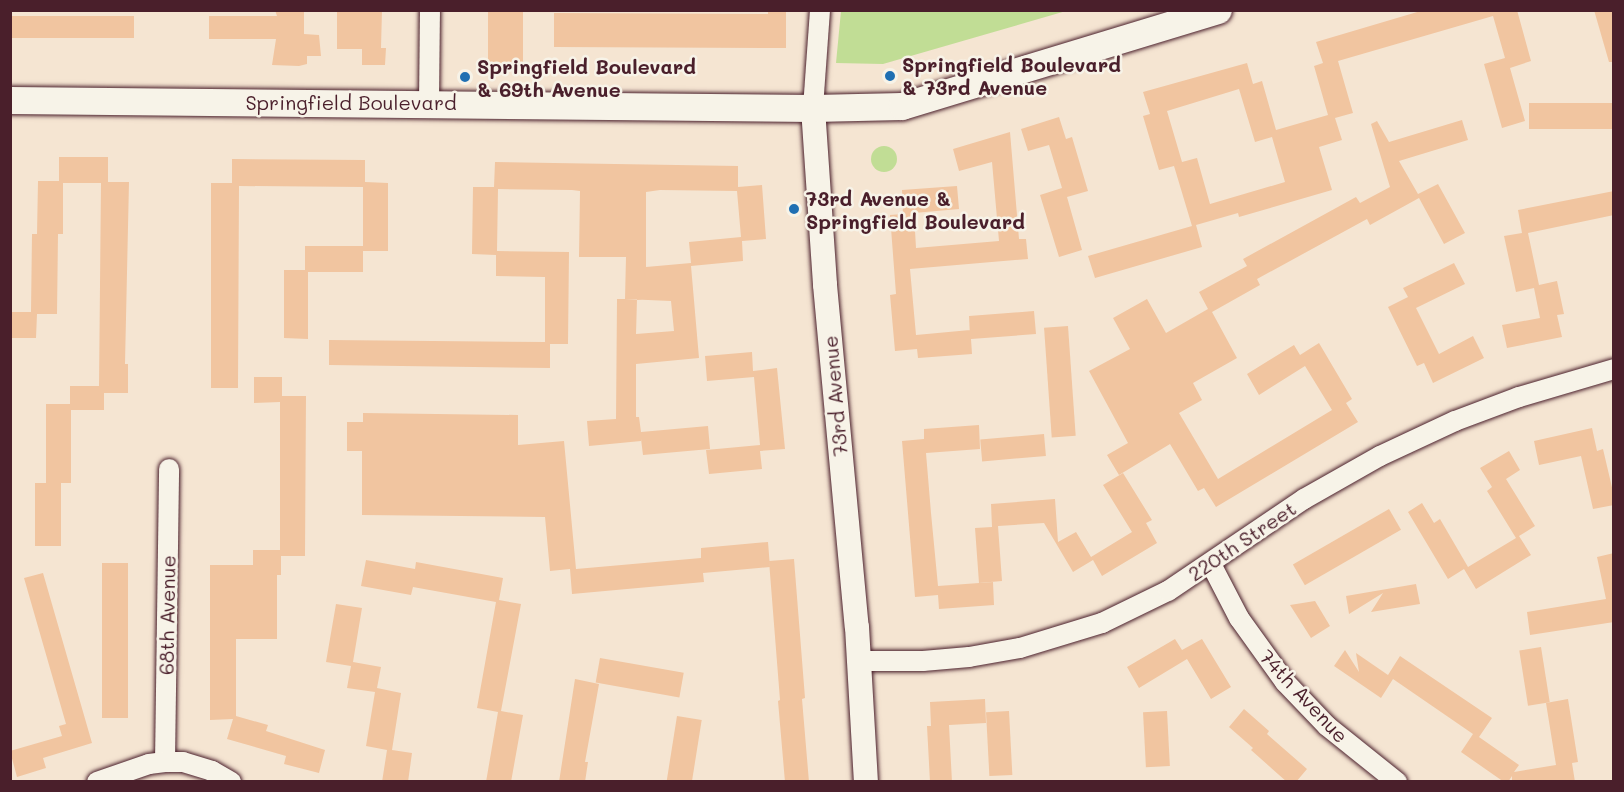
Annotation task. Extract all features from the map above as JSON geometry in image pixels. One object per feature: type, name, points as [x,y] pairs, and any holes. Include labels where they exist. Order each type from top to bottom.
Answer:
[{"type":"main road","name":"Springfield Boulevard","points":[[10,100],[429,102],[813,108],[902,106],[1218,10]]},
{"type":"street","points":[[429,102],[430,10]]},
{"type":"street","name":"73rd Avenue","points":[[820,10],[813,108],[825,285],[858,661],[866,782]]},
{"type":"street","name":"220th Street","points":[[858,661],[923,662],[969,657],[1063,637],[1102,623],[1168,591],[1304,499],[1380,456],[1455,422],[1519,397],[1614,369]]},
{"type":"street","name":"68th Avenue","points":[[165,762],[168,469]]},
{"type":"street","name":"74th Avenue","points":[[1211,564],[1239,618],[1285,682],[1327,726],[1397,782]]},
{"type":"street","points":[[97,782],[149,764],[165,762],[183,762],[212,771],[231,782]]},
{"type":"green space","points":[[841,10],[1066,11],[883,64],[836,63]]},
{"type":"green space","points":[[884,146],[893,150],[897,159],[893,168],[884,172],[875,168],[871,159],[875,150]]},
{"type":"building","points":[[275,10],[304,10],[304,34],[319,35],[321,56],[307,56],[307,64],[299,66],[272,65],[276,39],[209,39],[209,16],[277,16]]},
{"type":"building","points":[[337,10],[382,10],[381,48],[386,48],[385,65],[362,65],[362,49],[337,49]]},
{"type":"building","points":[[488,10],[523,10],[523,66],[488,66]]},
{"type":"building","points":[[768,10],[786,10],[786,48],[554,47],[554,13],[768,14]]},
{"type":"building","points":[[1424,10],[1517,10],[1531,61],[1510,68],[1525,121],[1502,128],[1484,64],[1505,58],[1493,16],[1338,61],[1353,113],[1335,118],[1342,140],[1319,147],[1332,190],[1239,217],[1238,213],[1196,225],[1202,247],[1095,278],[1088,256],[1192,226],[1174,166],[1159,170],[1143,116],[1150,114],[1143,92],[1247,63],[1253,84],[1262,81],[1276,130],[1328,115],[1314,66],[1323,63],[1316,42]],"holes":[[[1239,89],[1255,142],[1272,137],[1285,182],[1210,204],[1197,158],[1182,162],[1167,111]]]},
{"type":"building","points":[[1594,10],[1614,10],[1614,62],[1609,62]]},
{"type":"building","points":[[10,16],[134,16],[134,38],[10,38]]},
{"type":"building","points":[[1529,103],[1614,103],[1614,129],[1529,129]]},
{"type":"building","points":[[1059,117],[1066,139],[1072,137],[1088,191],[1067,197],[1082,250],[1059,257],[1040,195],[1062,188],[1049,145],[1028,151],[1021,129]]},
{"type":"building","points":[[1462,120],[1468,140],[1399,161],[1418,194],[1438,184],[1465,233],[1444,244],[1419,198],[1370,225],[1367,219],[1257,279],[1260,285],[1212,312],[1237,358],[1193,383],[1202,400],[1179,413],[1218,479],[1332,410],[1305,366],[1259,395],[1247,374],[1294,345],[1300,355],[1319,343],[1352,399],[1346,403],[1358,422],[1216,507],[1204,488],[1198,491],[1170,444],[1119,475],[1107,455],[1128,443],[1089,371],[1130,349],[1113,318],[1147,299],[1166,333],[1208,309],[1199,292],[1247,266],[1243,259],[1356,197],[1360,203],[1390,187],[1371,124],[1377,121],[1389,142]]},
{"type":"building","points":[[1010,132],[1019,239],[1026,239],[1028,259],[910,269],[916,335],[970,330],[969,316],[1034,311],[1036,334],[971,339],[972,354],[918,358],[917,349],[895,351],[890,295],[896,294],[890,215],[903,214],[902,190],[957,186],[959,209],[914,213],[916,248],[999,241],[992,162],[959,171],[953,149]]},
{"type":"building","points":[[59,157],[108,157],[108,182],[129,182],[125,364],[128,364],[128,393],[104,393],[104,410],[71,410],[71,483],[61,483],[61,546],[35,546],[35,483],[46,483],[46,404],[70,404],[70,386],[99,386],[101,183],[63,183],[63,234],[58,234],[57,314],[37,314],[36,338],[10,338],[10,312],[31,312],[32,234],[37,234],[38,181],[59,181]]},
{"type":"building","points":[[232,159],[365,160],[365,182],[388,183],[388,251],[363,251],[363,272],[308,272],[308,339],[284,338],[284,270],[305,270],[305,246],[363,246],[363,187],[239,186],[238,388],[211,388],[211,183],[232,183]]},
{"type":"building","points":[[495,162],[738,166],[738,187],[762,185],[766,239],[742,241],[743,261],[691,266],[699,358],[636,364],[636,417],[639,417],[641,432],[708,426],[710,449],[643,455],[641,439],[641,441],[589,446],[587,421],[616,419],[617,299],[625,299],[626,257],[579,257],[580,191],[498,189],[497,251],[569,252],[568,344],[550,344],[550,368],[329,365],[329,340],[545,342],[545,277],[496,276],[496,255],[472,254],[473,187],[494,187]],"holes":[[[660,190],[737,191],[741,237],[689,242],[691,263],[646,267],[646,192]],[[637,300],[671,301],[674,331],[636,334]]]},
{"type":"building","points":[[1614,191],[1614,215],[1528,233],[1539,285],[1557,281],[1564,314],[1557,315],[1562,337],[1507,348],[1502,325],[1540,318],[1534,288],[1516,292],[1504,236],[1522,233],[1518,210]]},
{"type":"building","points":[[1454,263],[1465,284],[1416,308],[1439,354],[1473,336],[1484,358],[1433,383],[1424,363],[1417,366],[1388,307],[1408,297],[1403,288]]},
{"type":"building","points":[[1068,326],[1076,436],[1052,437],[1044,328]]},
{"type":"building","points":[[752,352],[753,371],[777,368],[785,449],[760,451],[762,469],[709,474],[706,450],[760,445],[754,377],[707,381],[705,356]]},
{"type":"building","points":[[254,377],[282,377],[282,396],[306,396],[305,556],[281,556],[281,575],[277,575],[277,639],[236,639],[236,716],[268,725],[266,731],[325,750],[319,773],[284,764],[286,756],[227,739],[233,719],[210,720],[210,565],[253,565],[253,550],[280,550],[280,402],[254,403]]},
{"type":"building","points":[[363,413],[518,415],[518,445],[564,441],[576,569],[701,558],[701,548],[768,542],[770,567],[703,573],[704,582],[572,594],[570,569],[550,571],[545,517],[362,515],[362,451],[347,451],[347,422],[363,422]]},
{"type":"building","points":[[979,425],[980,449],[926,453],[931,513],[938,586],[993,582],[994,605],[939,609],[938,595],[915,597],[902,441],[924,439],[924,429]]},
{"type":"building","points":[[1592,428],[1597,451],[1603,449],[1614,496],[1614,505],[1593,509],[1581,456],[1539,465],[1534,441]]},
{"type":"building","points":[[1044,434],[1046,456],[982,461],[980,440]]},
{"type":"building","points":[[1509,451],[1520,470],[1506,479],[1535,526],[1519,536],[1531,555],[1476,589],[1464,569],[1448,579],[1408,512],[1422,503],[1434,523],[1440,519],[1468,567],[1516,538],[1487,491],[1492,487],[1480,468]]},
{"type":"building","points":[[1123,473],[1152,520],[1146,523],[1157,543],[1102,576],[1093,560],[1073,572],[1044,523],[998,526],[1002,581],[979,583],[975,528],[992,527],[991,504],[1055,499],[1058,542],[1076,532],[1091,557],[1132,532],[1103,485]]},
{"type":"building","points":[[1389,509],[1401,530],[1305,585],[1293,564]]},
{"type":"building","points":[[1614,553],[1614,622],[1530,635],[1527,612],[1606,599],[1597,557]]},
{"type":"building","points":[[794,559],[809,782],[785,782],[778,701],[780,700],[769,561]]},
{"type":"building","points":[[366,560],[415,569],[416,562],[503,578],[499,600],[521,604],[501,711],[523,715],[511,782],[486,782],[498,712],[477,708],[496,602],[413,587],[411,595],[361,586]]},
{"type":"building","points":[[102,563],[128,563],[128,718],[102,718]]},
{"type":"building","points":[[43,573],[92,743],[43,758],[46,768],[17,777],[10,751],[62,736],[59,726],[66,724],[24,578]]},
{"type":"building","points":[[1416,584],[1420,604],[1371,612],[1383,593],[1349,614],[1346,596]]},
{"type":"building","points":[[1315,601],[1330,626],[1311,638],[1290,605]]},
{"type":"building","points":[[336,604],[362,608],[353,662],[381,667],[377,688],[401,693],[392,750],[412,753],[408,782],[382,782],[387,750],[366,746],[375,692],[347,688],[351,666],[326,662]]},
{"type":"building","points":[[1175,639],[1182,650],[1202,639],[1231,687],[1211,699],[1187,659],[1139,688],[1127,667]]},
{"type":"building","points":[[1541,647],[1550,702],[1528,706],[1519,650]]},
{"type":"building","points":[[1345,650],[1359,672],[1356,653],[1388,675],[1400,656],[1492,718],[1479,737],[1519,765],[1514,772],[1556,765],[1546,703],[1568,699],[1578,762],[1572,763],[1575,782],[1512,782],[1512,776],[1508,782],[1504,782],[1461,752],[1473,734],[1393,679],[1381,698],[1334,666]]},
{"type":"building","points":[[600,658],[684,673],[679,697],[596,683]]},
{"type":"building","points":[[575,679],[599,684],[585,762],[588,762],[585,782],[559,782]]},
{"type":"building","points":[[985,699],[986,723],[949,725],[952,782],[930,782],[927,726],[931,726],[930,702]]},
{"type":"building","points":[[1244,709],[1269,731],[1267,734],[1307,769],[1296,782],[1287,782],[1229,727]]},
{"type":"building","points":[[1009,711],[1012,775],[989,776],[986,712]]},
{"type":"building","points":[[1167,711],[1170,766],[1146,767],[1143,712]]},
{"type":"building","points":[[677,716],[702,720],[692,782],[667,782]]},
{"type":"place","name":"Springfield Boulevard & 73rd Avenue","points":[[890,76]]},
{"type":"place","name":"Springfield Boulevard & 69th Avenue","points":[[465,77]]},
{"type":"place","name":"73rd Avenue & Springfield Boulevard","points":[[794,209]]}]
